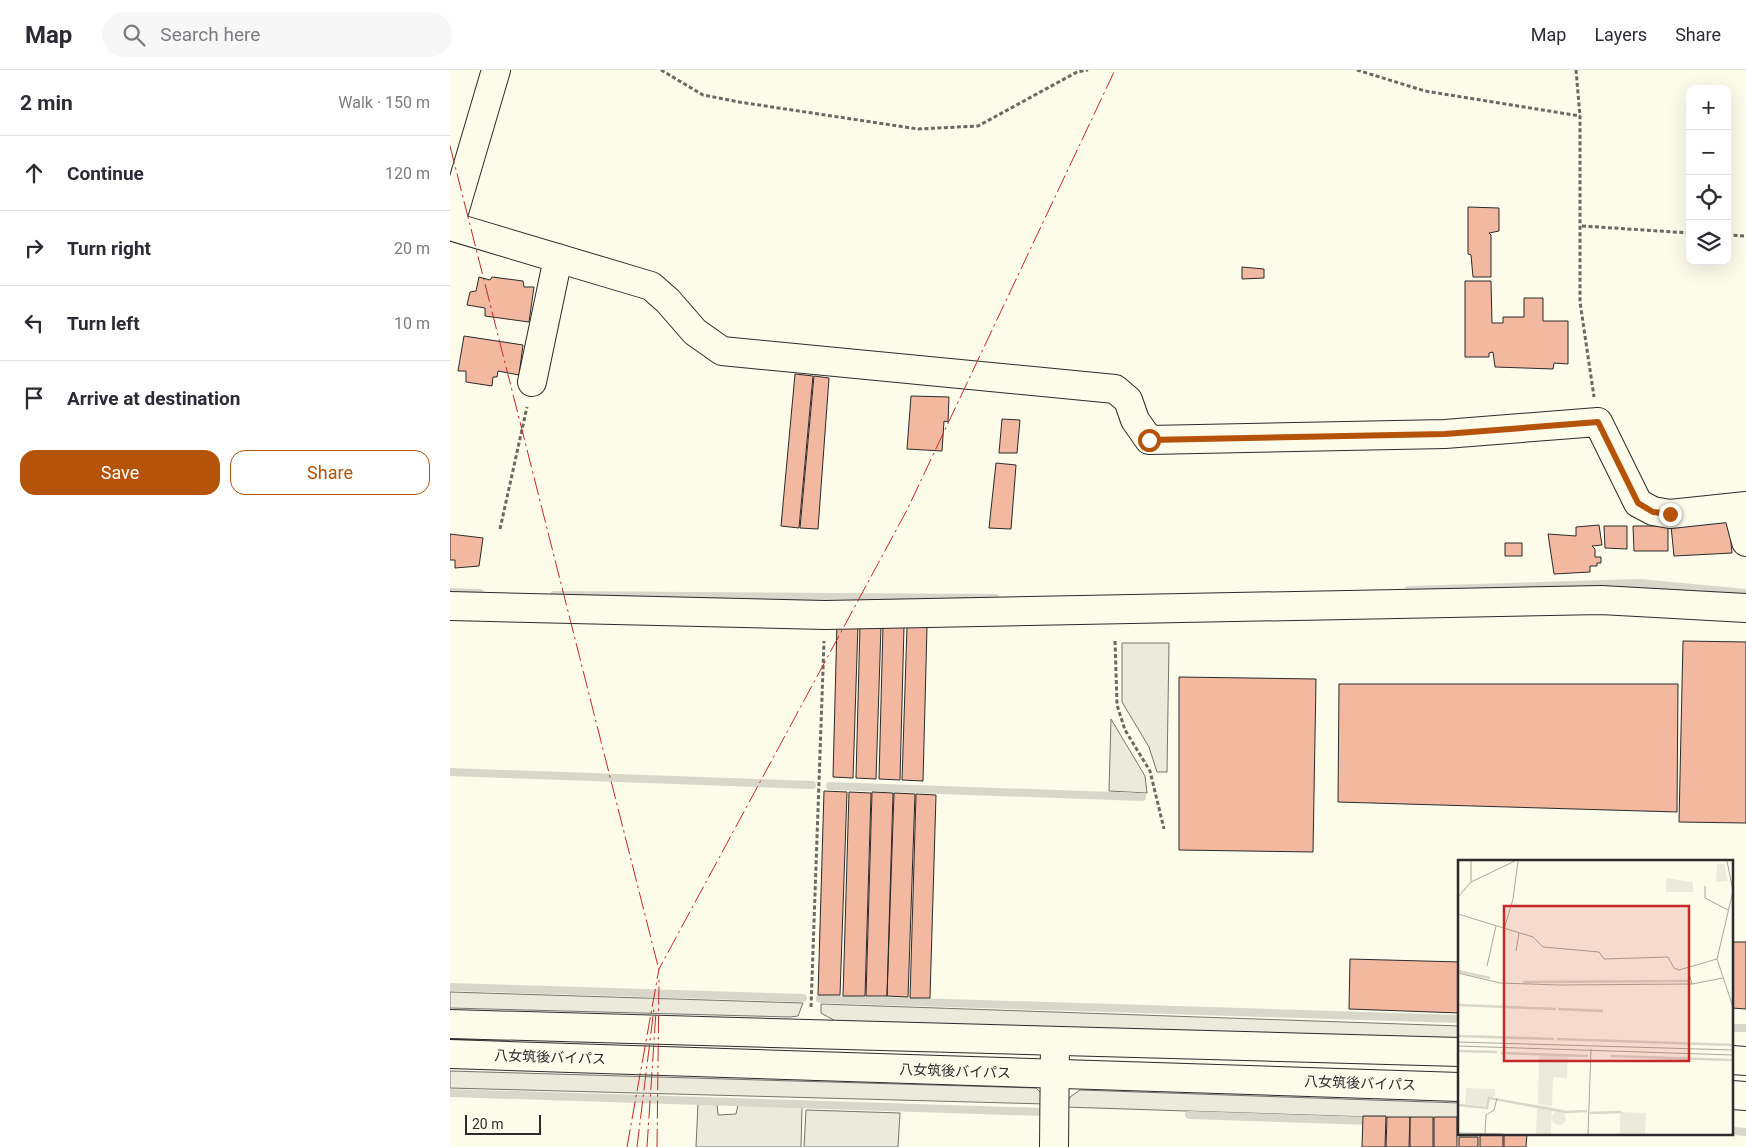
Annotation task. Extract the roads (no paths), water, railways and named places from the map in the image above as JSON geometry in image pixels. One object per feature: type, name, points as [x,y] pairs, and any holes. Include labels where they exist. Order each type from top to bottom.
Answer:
[{"type":"main road","points":[[496,70],[450,226],[652,286],[695,332],[722,351],[1115,389],[1128,400],[1135,420],[1149,440],[1445,434],[1598,422],[1638,503],[1653,512],[1670,514],[1742,507],[1746,542]]},
{"type":"main road","points":[[532,382],[558,258]]},
{"type":"main road","points":[[450,606],[825,615],[1601,600],[1746,608]]},
{"type":"main road","points":[[450,1024],[1458,1052]]},
{"type":"main road","points":[[1054,1147],[1055,1041]]},
{"type":"main road","name":"八女筑後バイパス","points":[[450,1054],[1458,1087]]},
{"type":"waterway","points":[[1409,590],[1639,583],[1746,593]]},
{"type":"waterway","points":[[450,592],[480,593]]},
{"type":"waterway","points":[[554,595],[995,598]]},
{"type":"waterway","points":[[450,772],[812,785]]},
{"type":"waterway","points":[[830,786],[1142,797]]},
{"type":"waterway","points":[[450,987],[803,998]]},
{"type":"waterway","points":[[820,999],[1458,1019]]},
{"type":"waterway","points":[[1734,1028],[1746,1028]]},
{"type":"waterway","points":[[450,1093],[1044,1112]]},
{"type":"waterway","points":[[1189,1115],[1373,1121]]},
{"type":"waterway","points":[[1734,1131],[1746,1132]]}]
